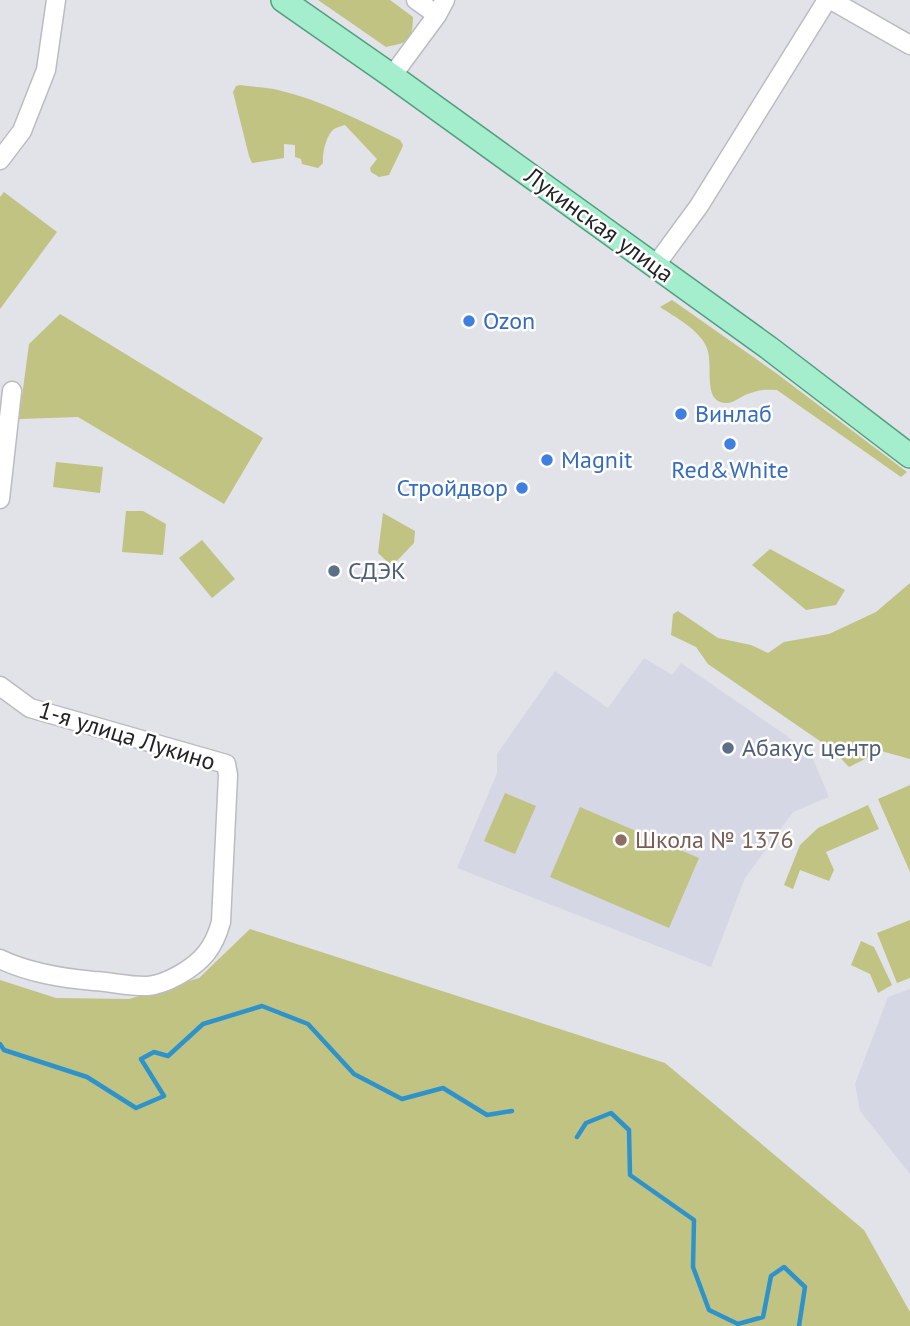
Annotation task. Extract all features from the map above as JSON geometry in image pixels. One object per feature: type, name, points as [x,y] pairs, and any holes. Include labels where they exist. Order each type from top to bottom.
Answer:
[{"type":"main road","name":"Лукинская улица","points":[[284,0],[769,348],[910,456]]},
{"type":"street","points":[[0,160],[22,131],[46,70],[56,0]]},
{"type":"street","points":[[392,76],[441,8],[416,0]]},
{"type":"street","points":[[656,266],[699,206],[829,0],[910,45]]},
{"type":"street","points":[[0,499],[12,391]]},
{"type":"street","name":"1-я улица Лукино","points":[[0,686],[30,708],[226,764],[228,775],[221,922],[217,936],[195,966],[167,981],[149,986],[69,979],[16,967],[0,959]]},
{"type":"shaded area","name":"Школа № 1376","points":[[644,658],[672,675],[681,663],[810,752],[829,797],[793,812],[745,878],[711,967],[457,868],[497,773],[497,754],[555,671],[608,708]]},
{"type":"shaded area","points":[[910,989],[910,1174],[860,1111],[855,1084],[888,997]]},
{"type":"green space","points":[[318,0],[390,0],[413,17],[412,32],[405,42],[386,47]]},
{"type":"green space","points":[[236,86],[278,90],[310,99],[400,140],[403,145],[389,175],[379,177],[371,172],[370,168],[377,159],[345,125],[334,129],[329,136],[323,163],[318,168],[302,164],[301,159],[295,157],[295,145],[284,144],[284,158],[252,163],[233,92]]},
{"type":"green space","points":[[4,192],[57,232],[0,309],[0,197]]},
{"type":"green space","points":[[672,300],[776,373],[907,472],[901,477],[777,390],[753,392],[728,403],[718,401],[711,389],[706,346],[698,334],[660,307]]},
{"type":"green space","points":[[60,314],[263,438],[224,504],[78,417],[19,419],[29,344]]},
{"type":"green space","points":[[56,462],[103,467],[100,493],[53,487]]},
{"type":"green space","points":[[126,511],[143,511],[166,524],[163,555],[122,552]]},
{"type":"green space","points":[[383,513],[415,531],[414,543],[392,566],[378,553]]},
{"type":"green space","points":[[202,540],[235,579],[212,598],[179,558]]},
{"type":"green space","points":[[770,549],[845,590],[836,605],[806,610],[752,565]]},
{"type":"green space","points":[[910,583],[910,759],[881,751],[849,767],[833,750],[708,664],[696,647],[671,635],[673,614],[678,611],[718,638],[751,645],[768,653],[784,642],[829,634],[876,612]]},
{"type":"green space","points":[[910,785],[910,872],[878,799]]},
{"type":"green space","points":[[505,793],[536,806],[515,854],[484,841]]},
{"type":"green space","points":[[868,805],[879,829],[826,852],[834,870],[829,881],[800,870],[793,889],[784,885],[800,845],[818,828]]},
{"type":"green space","points":[[580,807],[699,858],[669,928],[550,877]]},
{"type":"green space","points":[[910,920],[910,978],[897,983],[877,933]]},
{"type":"green space","points":[[250,929],[665,1063],[864,1230],[910,1312],[910,1326],[0,1326],[0,980],[56,998],[129,999],[199,978]]},
{"type":"green space","points":[[861,941],[874,947],[892,985],[878,993],[870,974],[851,965]]},
{"type":"waterway","points":[[0,1044],[4,1050],[87,1077],[136,1108],[164,1096],[141,1059],[154,1052],[168,1056],[203,1024],[262,1006],[308,1024],[354,1074],[402,1099],[443,1088],[487,1115],[512,1111]]},
{"type":"waterway","points":[[577,1137],[586,1123],[611,1113],[629,1130],[630,1175],[694,1220],[693,1267],[709,1310],[738,1324],[763,1317],[771,1276],[784,1267],[805,1287],[799,1326]]},
{"type":"place","name":"Ozon","points":[[469,321]]},
{"type":"place","name":"Винлаб","points":[[681,414]]},
{"type":"place","name":"Red&White","points":[[730,444]]},
{"type":"place","name":"Magnit","points":[[547,460]]},
{"type":"place","name":"Стройдвор","points":[[522,488]]},
{"type":"place","name":"СДЭК","points":[[334,571]]},
{"type":"place","name":"Абакус центр","points":[[728,748]]},
{"type":"place","name":"Школа № 1376","points":[[621,840]]}]
